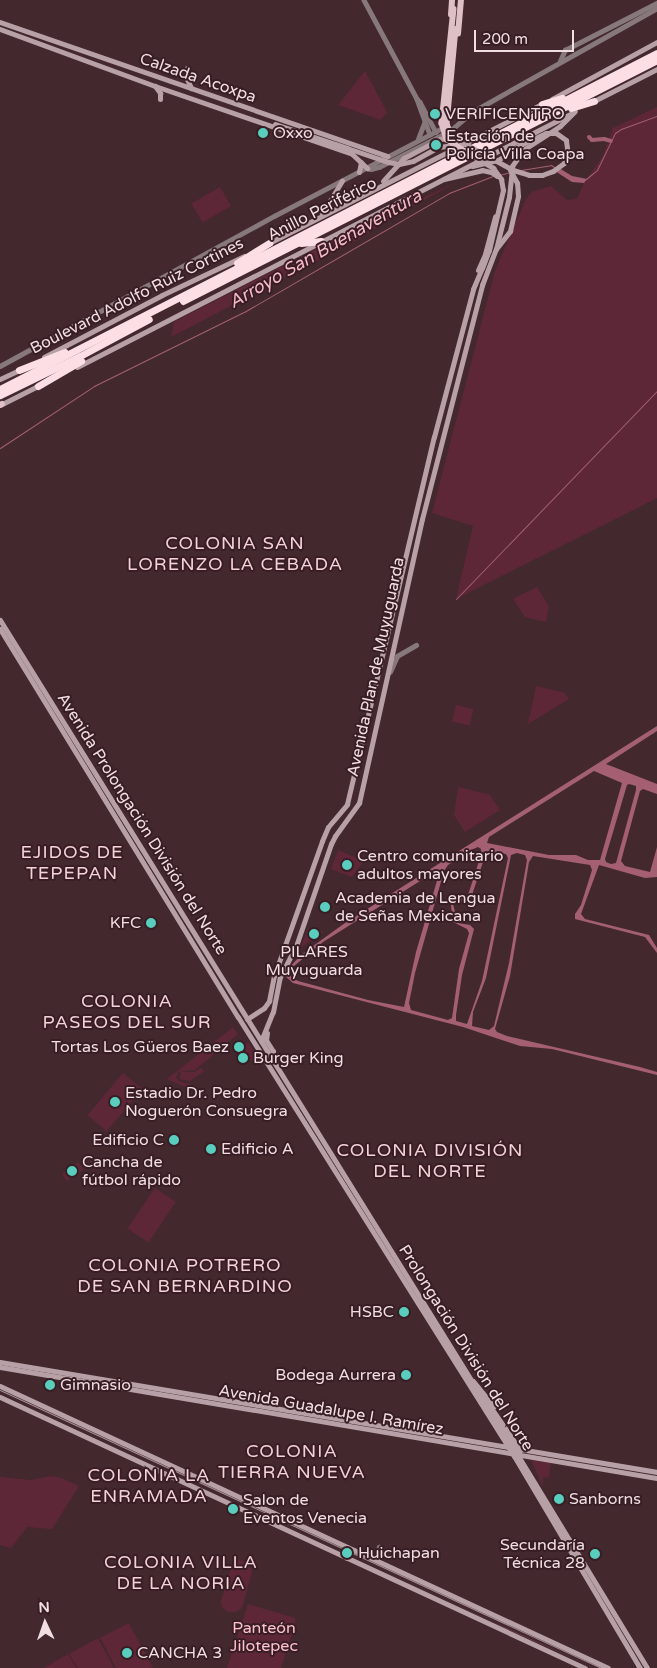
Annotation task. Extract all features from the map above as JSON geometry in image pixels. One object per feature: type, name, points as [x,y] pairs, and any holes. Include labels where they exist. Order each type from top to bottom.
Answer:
[{"type":"highway","name":"Anillo Periférico","points":[[0,389],[657,53]]},
{"type":"highway","name":"Anillo Periférico","points":[[0,395],[657,60]]},
{"type":"highway","points":[[542,104],[579,93]]},
{"type":"highway","points":[[542,118],[594,101]]},
{"type":"highway","points":[[295,244],[321,241]]},
{"type":"highway","points":[[208,283],[223,270],[269,243]]},
{"type":"highway","points":[[19,370],[38,364],[118,330]]},
{"type":"highway","points":[[38,386],[91,355],[101,345]]},
{"type":"main road","points":[[438,132],[442,113],[454,0]]},
{"type":"main road","points":[[454,0],[442,122],[447,139],[493,168],[503,184],[503,193],[489,250],[475,282]]},
{"type":"main road","points":[[461,0],[457,19],[447,124],[450,132],[458,140],[506,166],[525,174],[542,175],[557,169],[565,161],[568,154],[566,140],[553,133],[543,134],[496,160],[467,166]]},
{"type":"main road","points":[[461,0],[450,128],[454,137],[470,140]]},
{"type":"main road","name":"Calzada Acoxpa","points":[[0,22],[238,106],[388,156]]},
{"type":"main road","name":"Calzada Acoxpa","points":[[0,30],[267,124],[359,159],[367,168]]},
{"type":"main road","points":[[36,43],[38,36]]},
{"type":"main road","name":"Boulevard Adolfo Ruiz Cortines","points":[[0,379],[162,295],[269,243],[542,104],[657,42]]},
{"type":"main road","points":[[187,68],[187,79],[191,88]]},
{"type":"main road","points":[[1,405],[657,69]]},
{"type":"main road","points":[[144,82],[147,73]]},
{"type":"main road","points":[[155,86],[160,93],[160,99]]},
{"type":"main road","points":[[232,103],[232,111]]},
{"type":"main road","points":[[232,111],[234,107],[238,106]]},
{"type":"main road","points":[[496,249],[509,197],[510,172],[519,154],[529,144],[560,126],[575,111]]},
{"type":"main road","points":[[442,113],[446,117],[450,115]]},
{"type":"main road","points":[[267,124],[282,126],[396,164],[413,161],[443,145],[464,151]]},
{"type":"main road","points":[[372,189],[382,182],[402,160],[445,138],[458,140]]},
{"type":"main road","points":[[359,172],[359,159],[363,154],[361,147]]},
{"type":"main road","points":[[359,159],[368,158],[369,150]]},
{"type":"main road","points":[[496,249],[510,231],[518,193],[516,179],[506,166]]},
{"type":"main road","points":[[439,180],[462,176],[476,170],[485,170],[494,173],[499,180],[500,194],[475,282]]},
{"type":"main road","points":[[322,215],[342,180]]},
{"type":"main road","name":"Avenida Plan de Muyuguarda","points":[[261,1041],[268,1028],[277,997],[280,977],[296,946],[331,844],[359,803],[422,519],[482,285],[496,249]]},
{"type":"main road","name":"Avenida Plan de Muyuguarda","points":[[244,1021],[264,1008],[269,1001],[276,969],[322,841],[328,827],[347,804],[397,587],[475,282]]},
{"type":"main road","name":"Avenida Prolongación División del Norte","points":[[0,620],[244,1021],[259,1050]]},
{"type":"main road","name":"Avenida Prolongación División del Norte","points":[[0,629],[244,1021],[261,1041]]},
{"type":"main road","points":[[268,1028],[266,1040],[273,1051],[273,1060]]},
{"type":"main road","name":"Prolongación División del Norte","points":[[261,1041],[473,1386]]},
{"type":"main road","name":"Prolongación División del Norte","points":[[259,1050],[499,1436],[507,1447],[519,1452],[640,1668]]},
{"type":"main road","points":[[290,1100],[297,1098]]},
{"type":"main road","points":[[440,1341],[519,1452]]},
{"type":"main road","name":"Avenida Guadalupe I. Ramírez","points":[[0,1362],[507,1447]]},
{"type":"main road","name":"Avenida Guadalupe I. Ramírez","points":[[0,1367],[519,1452],[657,1472]]},
{"type":"main road","points":[[469,1378],[476,1384],[519,1452]]},
{"type":"main road","points":[[0,1386],[377,1559],[608,1668]]},
{"type":"main road","points":[[0,1397],[585,1668]]},
{"type":"main road","points":[[494,1445],[499,1436]]},
{"type":"main road","name":"Prolongación División del Norte","points":[[519,1452],[524,1465],[647,1668]]},
{"type":"main road","name":"Avenida Guadalupe I. Ramírez","points":[[519,1452],[657,1478]]},
{"type":"street","points":[[364,0],[417,99],[431,137]]},
{"type":"street","points":[[367,168],[371,170],[379,167],[438,132],[450,128],[472,112],[657,3]]},
{"type":"street","points":[[560,61],[565,50],[657,8]]},
{"type":"street","points":[[417,99],[438,132]]},
{"type":"street","points":[[417,141],[422,132],[424,122]]},
{"type":"street","points":[[0,366],[342,180],[417,141],[431,137]]},
{"type":"street","points":[[389,673],[397,656],[416,645]]},
{"type":"street","points":[[259,1050],[261,1041]]},
{"type":"street","points":[[377,1559],[378,1547]]},
{"type":"street","points":[[346,1558],[354,1550]]},
{"type":"green space","points":[[365,71],[387,112],[381,120],[338,105]]},
{"type":"green space","points":[[657,107],[657,498],[456,599],[473,526],[432,513],[495,271],[526,199],[532,192],[551,186],[567,200],[577,199],[584,183],[603,156],[613,128]]},
{"type":"green space","points":[[459,181],[384,222],[361,238],[171,337],[174,322],[349,232]]},
{"type":"green space","points":[[220,187],[231,206],[202,223],[191,204]]},
{"type":"green space","points":[[537,587],[549,606],[546,622],[525,617],[513,599]]},
{"type":"green space","points":[[536,686],[565,693],[569,699],[528,724]]},
{"type":"green space","points":[[456,705],[474,709],[470,726],[452,722]]},
{"type":"green space","points":[[458,787],[490,795],[500,810],[465,832],[454,815]]},
{"type":"green space","name":"Centro comunitario adultos mayores","points":[[338,850],[364,861],[352,877],[331,869]]},
{"type":"green space","points":[[308,928],[324,932],[301,947]]},
{"type":"green space","points":[[233,1027],[238,1034],[195,1070],[178,1072],[176,1078],[180,1082],[191,1084],[187,1088],[167,1079]]},
{"type":"green space","points":[[248,1042],[255,1053],[253,1063],[243,1049]]},
{"type":"green space","points":[[201,1068],[204,1071],[190,1081],[179,1079],[181,1072],[194,1072]]},
{"type":"green space","name":"Estadio Dr. Pedro Noguerón Consuegra","points":[[123,1073],[142,1089],[107,1131],[88,1115]]},
{"type":"green space","name":"Cancha de fútbol rápido","points":[[78,1162],[83,1169],[67,1181],[62,1174]]},
{"type":"green space","points":[[155,1188],[176,1202],[148,1243],[128,1229]]},
{"type":"green space","points":[[531,1460],[551,1463],[549,1478],[543,1477],[543,1487]]},
{"type":"green space","points":[[52,1476],[62,1478],[79,1486],[52,1529],[27,1527],[11,1548],[0,1545],[0,1477],[30,1480]]},
{"type":"green space","points":[[239,1560],[248,1562],[252,1572],[242,1608],[236,1612],[228,1612],[222,1607],[221,1601],[232,1565]]},
{"type":"green space","name":"Panteón Jilotepec","points":[[248,1604],[295,1618],[295,1625],[281,1668],[227,1668]]},
{"type":"green space","name":"CANCHA 3","points":[[129,1623],[153,1668],[116,1668],[100,1638]]},
{"type":"green space","points":[[98,1638],[114,1668],[78,1668],[69,1654]]},
{"type":"green space","points":[[68,1654],[76,1668],[44,1668]]},
{"type":"shaded area","points":[[559,168],[572,176],[587,179],[584,183],[572,182],[555,171]]},
{"type":"shaded area","points":[[657,726],[657,731],[606,764],[657,784],[657,794],[643,789],[640,791],[621,861],[625,866],[650,872],[657,847],[657,877],[645,878],[599,865],[581,914],[585,919],[649,935],[657,948],[657,953],[645,937],[575,919],[575,914],[581,905],[592,870],[590,865],[533,856],[529,862],[510,976],[495,1029],[497,1032],[507,1036],[640,1067],[657,1072],[657,1075],[552,1049],[520,1046],[463,1027],[293,983],[285,976],[286,971],[302,954],[345,923]],"holes":[[[594,771],[622,783],[600,860],[588,860],[576,855],[549,855],[487,843],[489,837]],[[627,785],[636,786],[616,863],[611,864],[606,862],[605,859]],[[478,847],[481,849],[480,858],[467,898],[453,898],[451,906],[453,922],[467,929],[469,933],[459,969],[452,1018],[448,1020],[411,1010],[409,1003],[415,973],[444,871],[448,865],[471,850]],[[486,853],[506,854],[508,858],[482,981],[467,1024],[456,1021],[456,1015],[462,975],[474,929],[470,925],[458,923],[453,904],[456,902],[466,902],[471,898]],[[517,853],[525,855],[527,860],[509,963],[494,1026],[489,1030],[472,1026],[473,1012],[486,978],[511,855]],[[436,871],[439,874],[416,952],[404,1007],[368,1000],[298,981],[291,977],[291,970],[323,942]]]},
{"type":"shaded area","points":[[355,1557],[497,1624],[595,1668],[516,1633]]},
{"type":"waterway","name":"Arroyo San Buenaventura","points":[[586,179],[597,170],[615,133],[657,116]]},
{"type":"waterway","points":[[589,137],[592,140],[604,139],[611,141]]},
{"type":"waterway","name":"Arroyo San Buenaventura","points":[[521,170],[551,165],[554,167]]},
{"type":"waterway","name":"Arroyo San Buenaventura","points":[[499,175],[510,172]]},
{"type":"waterway","name":"Arroyo San Buenaventura","points":[[0,448],[94,386],[244,312],[449,193],[493,176]]},
{"type":"waterway","points":[[456,599],[657,391]]},
{"type":"tram line","points":[[0,1390],[601,1668]]},
{"type":"place","name":"VERIFICENTRO","points":[[435,114]]},
{"type":"place","name":"Oxxo","points":[[263,133]]},
{"type":"place","name":"Estación de Policía Villa Coapa","points":[[436,145]]},
{"type":"place","name":"Centro comunitario adultos mayores","points":[[347,865]]},
{"type":"place","name":"Academia de Lengua de Señas Mexicana","points":[[325,907]]},
{"type":"place","name":"KFC","points":[[151,923]]},
{"type":"place","name":"PILARES Muyuguarda","points":[[314,934]]},
{"type":"place","name":"Tortas Los Güeros Baez","points":[[239,1047]]},
{"type":"place","name":"Burger King","points":[[243,1058]]},
{"type":"place","name":"Estadio Dr. Pedro Noguerón Consuegra","points":[[115,1102]]},
{"type":"place","name":"Edificio C","points":[[174,1140]]},
{"type":"place","name":"Edificio A","points":[[211,1149]]},
{"type":"place","name":"Cancha de fútbol rápido","points":[[72,1171]]},
{"type":"place","name":"HSBC","points":[[404,1312]]},
{"type":"place","name":"Bodega Aurrera","points":[[406,1375]]},
{"type":"place","name":"Gimnasio","points":[[50,1385]]},
{"type":"place","name":"Sanborns","points":[[559,1499]]},
{"type":"place","name":"Salon de Eventos Venecia","points":[[233,1509]]},
{"type":"place","name":"Huichapan","points":[[347,1553]]},
{"type":"place","name":"Secundaría Técnica 28","points":[[595,1554]]},
{"type":"place","name":"CANCHA 3","points":[[127,1653]]},
{"type":"district","name":"COLONIA SAN LORENZO LA CEBADA","points":[[235,554]]},
{"type":"district","name":"EJIDOS DE TEPEPAN","points":[[72,863]]},
{"type":"district","name":"COLONIA PASEOS DEL SUR","points":[[127,1012]]},
{"type":"district","name":"COLONIA DIVISIÓN DEL NORTE","points":[[430,1161]]},
{"type":"district","name":"COLONIA POTRERO DE SAN BERNARDINO","points":[[185,1276]]},
{"type":"district","name":"COLONIA TIERRA NUEVA","points":[[292,1462]]},
{"type":"district","name":"COLONIA LA ENRAMADA","points":[[149,1486]]},
{"type":"district","name":"COLONIA VILLA DE LA NORIA","points":[[181,1574]]}]
